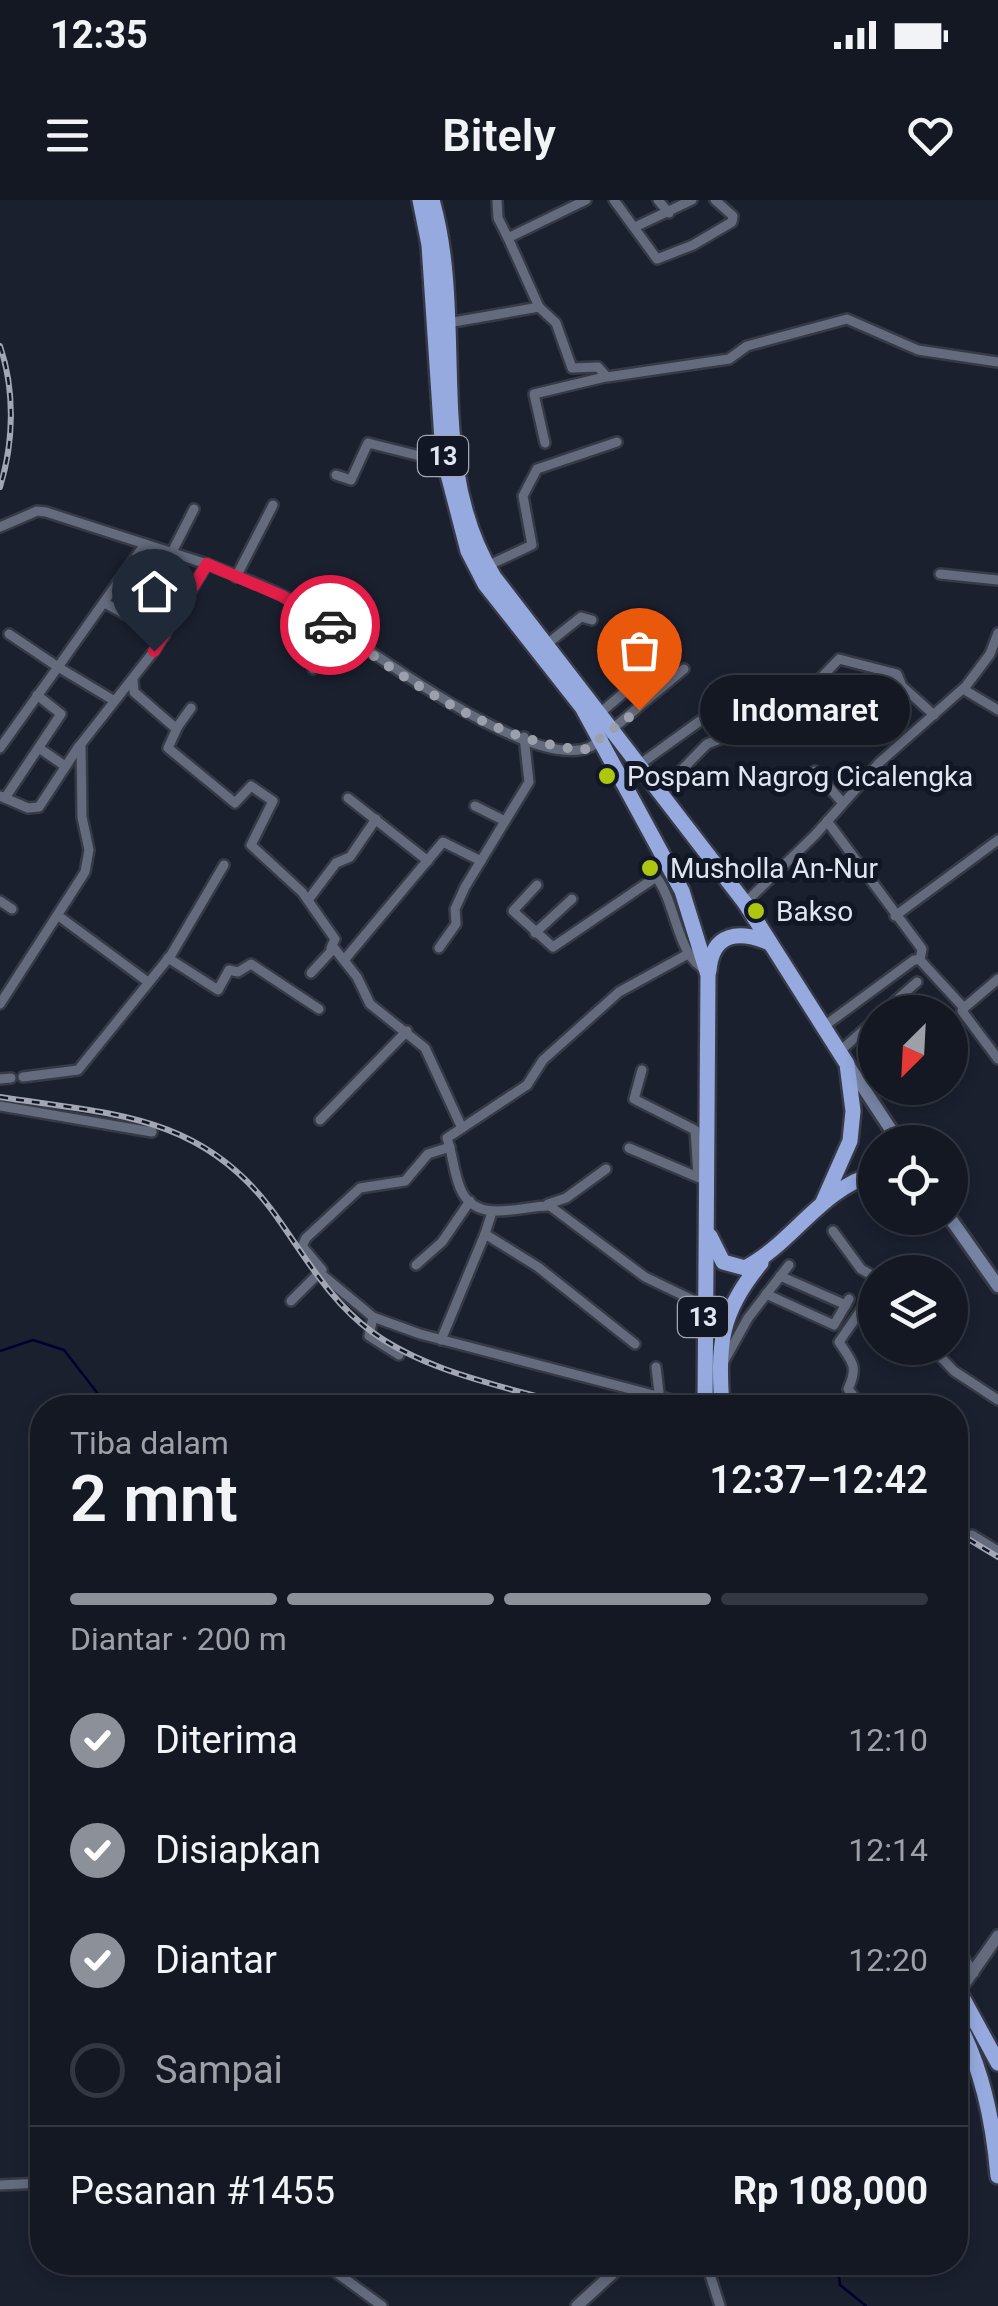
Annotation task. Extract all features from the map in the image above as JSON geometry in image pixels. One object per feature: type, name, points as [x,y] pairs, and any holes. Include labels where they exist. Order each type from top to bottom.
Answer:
[{"type":"highway","name":"13","points":[[420,200],[430,245],[444,462],[476,570],[582,708],[661,791],[745,903],[843,1058],[854,1111],[850,1141],[822,1202],[767,1256],[728,1312],[720,1370],[721,1395]]},
{"type":"highway","name":"13","points":[[432,200],[441,242],[456,464],[487,566],[600,713],[606,735],[682,891],[708,972],[704,1395]]},
{"type":"highway","points":[[708,972],[715,947],[726,936],[738,933],[770,943]]},
{"type":"highway","points":[[822,1202],[858,1181]]},
{"type":"highway","points":[[707,1227],[723,1262],[746,1268],[767,1256]]},
{"type":"highway","points":[[968,1990],[998,2062]]},
{"type":"highway","points":[[968,2043],[976,2059],[994,2131],[998,2176]]},
{"type":"main road","points":[[843,1058],[888,1125]]},
{"type":"main road","points":[[962,1235],[998,1286]]},
{"type":"street","points":[[497,200],[498,218],[539,307],[556,323],[572,368],[598,367],[605,377]]},
{"type":"street","points":[[508,238],[586,200]]},
{"type":"street","points":[[614,200],[654,257],[662,259],[732,222],[733,216],[716,200]]},
{"type":"street","points":[[658,200],[669,213]]},
{"type":"street","points":[[635,226],[692,200]]},
{"type":"street","points":[[448,323],[539,307]]},
{"type":"street","points":[[544,444],[534,394],[605,377],[729,360],[748,346],[847,319],[918,350],[998,362]]},
{"type":"street","points":[[487,566],[532,546],[522,496],[537,469],[617,442]]},
{"type":"street","points":[[336,475],[351,480],[368,443],[444,462]]},
{"type":"street","points":[[236,576],[274,504]]},
{"type":"street","points":[[172,552],[194,509]]},
{"type":"street","points":[[0,527],[37,511],[207,564],[292,600],[442,700],[524,737],[584,750],[684,670]]},
{"type":"street","points":[[0,748],[145,544]]},
{"type":"street","points":[[37,695],[62,711],[2,797],[28,808],[39,807],[81,744],[134,678],[207,564]]},
{"type":"street","points":[[940,574],[998,580]]},
{"type":"street","points":[[105,603],[164,636]]},
{"type":"street","points":[[547,644],[581,616],[592,620]]},
{"type":"street","points":[[313,669],[341,633]]},
{"type":"street","points":[[745,903],[842,802],[963,689],[990,654],[998,633]]},
{"type":"street","points":[[9,634],[114,700]]},
{"type":"street","points":[[661,791],[707,744],[786,714],[839,659],[897,674],[902,686],[934,714]]},
{"type":"street","points":[[600,713],[659,662]]},
{"type":"street","points":[[134,678],[134,692],[178,726]]},
{"type":"street","points":[[963,689],[998,710]]},
{"type":"street","points":[[640,765],[729,700]]},
{"type":"street","points":[[191,708],[167,746],[235,803],[251,786],[273,801],[251,844],[308,900],[334,936],[331,948],[312,973]]},
{"type":"street","points":[[439,948],[456,924],[459,898],[528,782],[524,737]]},
{"type":"street","points":[[0,1004],[60,917],[88,861],[82,817],[81,744]]},
{"type":"street","points":[[39,748],[65,766]]},
{"type":"street","points":[[815,771],[842,802]]},
{"type":"street","points":[[348,798],[428,861]]},
{"type":"street","points":[[475,806],[505,822]]},
{"type":"street","points":[[308,900],[336,863],[351,856],[376,819]]},
{"type":"street","points":[[827,821],[922,950],[920,960]]},
{"type":"street","points":[[895,916],[998,840]]},
{"type":"street","points":[[345,960],[444,842],[481,861]]},
{"type":"street","points":[[11,1078],[78,1070],[168,958],[224,866]]},
{"type":"street","points":[[537,885],[513,911],[548,946],[556,946],[656,877],[688,954],[693,963],[708,972]]},
{"type":"street","points":[[535,933],[572,899]]},
{"type":"street","points":[[0,901],[12,909]]},
{"type":"street","points":[[60,917],[148,982]]},
{"type":"street","points":[[331,948],[345,960],[370,1004],[407,1031],[430,1056],[462,1128]]},
{"type":"street","points":[[606,1169],[566,1198],[492,1212],[470,1201],[460,1190],[448,1136],[527,1085],[542,1060],[620,992],[688,954]]},
{"type":"street","points":[[168,958],[218,990],[229,970],[238,972],[252,964],[270,980],[319,1009]]},
{"type":"street","points":[[920,960],[952,995]]},
{"type":"street","points":[[823,1027],[910,962],[920,960]]},
{"type":"street","points":[[968,1005],[998,979]]},
{"type":"street","points":[[902,995],[917,982]]},
{"type":"street","points":[[968,1019],[998,1059]]},
{"type":"street","points":[[320,1120],[407,1031]]},
{"type":"street","points":[[843,1058],[858,1040]]},
{"type":"street","points":[[642,1070],[634,1099],[695,1130],[703,1180]]},
{"type":"street","points":[[0,1106],[152,1132]]},
{"type":"street","points":[[291,1300],[301,1286],[320,1272],[321,1266],[302,1246],[306,1238],[360,1188],[405,1180],[428,1154],[450,1147]]},
{"type":"street","points":[[630,1148],[703,1180]]},
{"type":"street","points":[[416,1265],[442,1242],[470,1201]]},
{"type":"street","points":[[545,1205],[646,1277],[703,1305]]},
{"type":"street","points":[[441,1340],[492,1212]]},
{"type":"street","points":[[834,1231],[858,1266]]},
{"type":"street","points":[[485,1234],[538,1267],[635,1344]]},
{"type":"street","points":[[720,1370],[788,1265]]},
{"type":"street","points":[[320,1272],[373,1317],[602,1384],[665,1395]]},
{"type":"street","points":[[766,1294],[834,1325],[847,1302],[780,1276]]},
{"type":"street","points":[[853,1395],[848,1388],[856,1376],[855,1362],[840,1342],[858,1315]]},
{"type":"street","points":[[373,1317],[369,1336],[398,1355]]},
{"type":"street","points":[[949,1365],[998,1400]]},
{"type":"street","points":[[656,1367],[659,1393]]},
{"type":"street","points":[[972,1535],[998,1551]]},
{"type":"street","points":[[968,1975],[998,1936]]},
{"type":"street","points":[[0,2185],[30,2184]]},
{"type":"street","points":[[340,2275],[382,2306]]},
{"type":"street","points":[[577,2306],[593,2301],[614,2275]]},
{"type":"street","points":[[710,2275],[720,2306]]},
{"type":"waterway","points":[[0,1351],[33,1340],[64,1350],[99,1395]]},
{"type":"waterway","points":[[839,2275],[840,2285],[866,2306]]},
{"type":"railway","points":[[0,346],[11,416],[0,487]]},
{"type":"railway","points":[[0,1097],[149,1123],[213,1153],[243,1177],[329,1290],[372,1332],[444,1369],[531,1395]]},
{"type":"railway","points":[[968,1539],[998,1557]]},
{"type":"way so far","points":[[330,625],[442,700],[551,746],[584,750],[639,710]]},
{"type":"place","name":"Indomaret","points":[[639,710]]},
{"type":"place","name":"Pospam Nagrog Cicalengka","points":[[607,776]]},
{"type":"place","name":"Musholla An-Nur","points":[[650,868]]},
{"type":"place","name":"Bakso","points":[[756,911]]},
{"type":"route","points":[[154,651],[207,564],[282,596],[330,625]]}]
